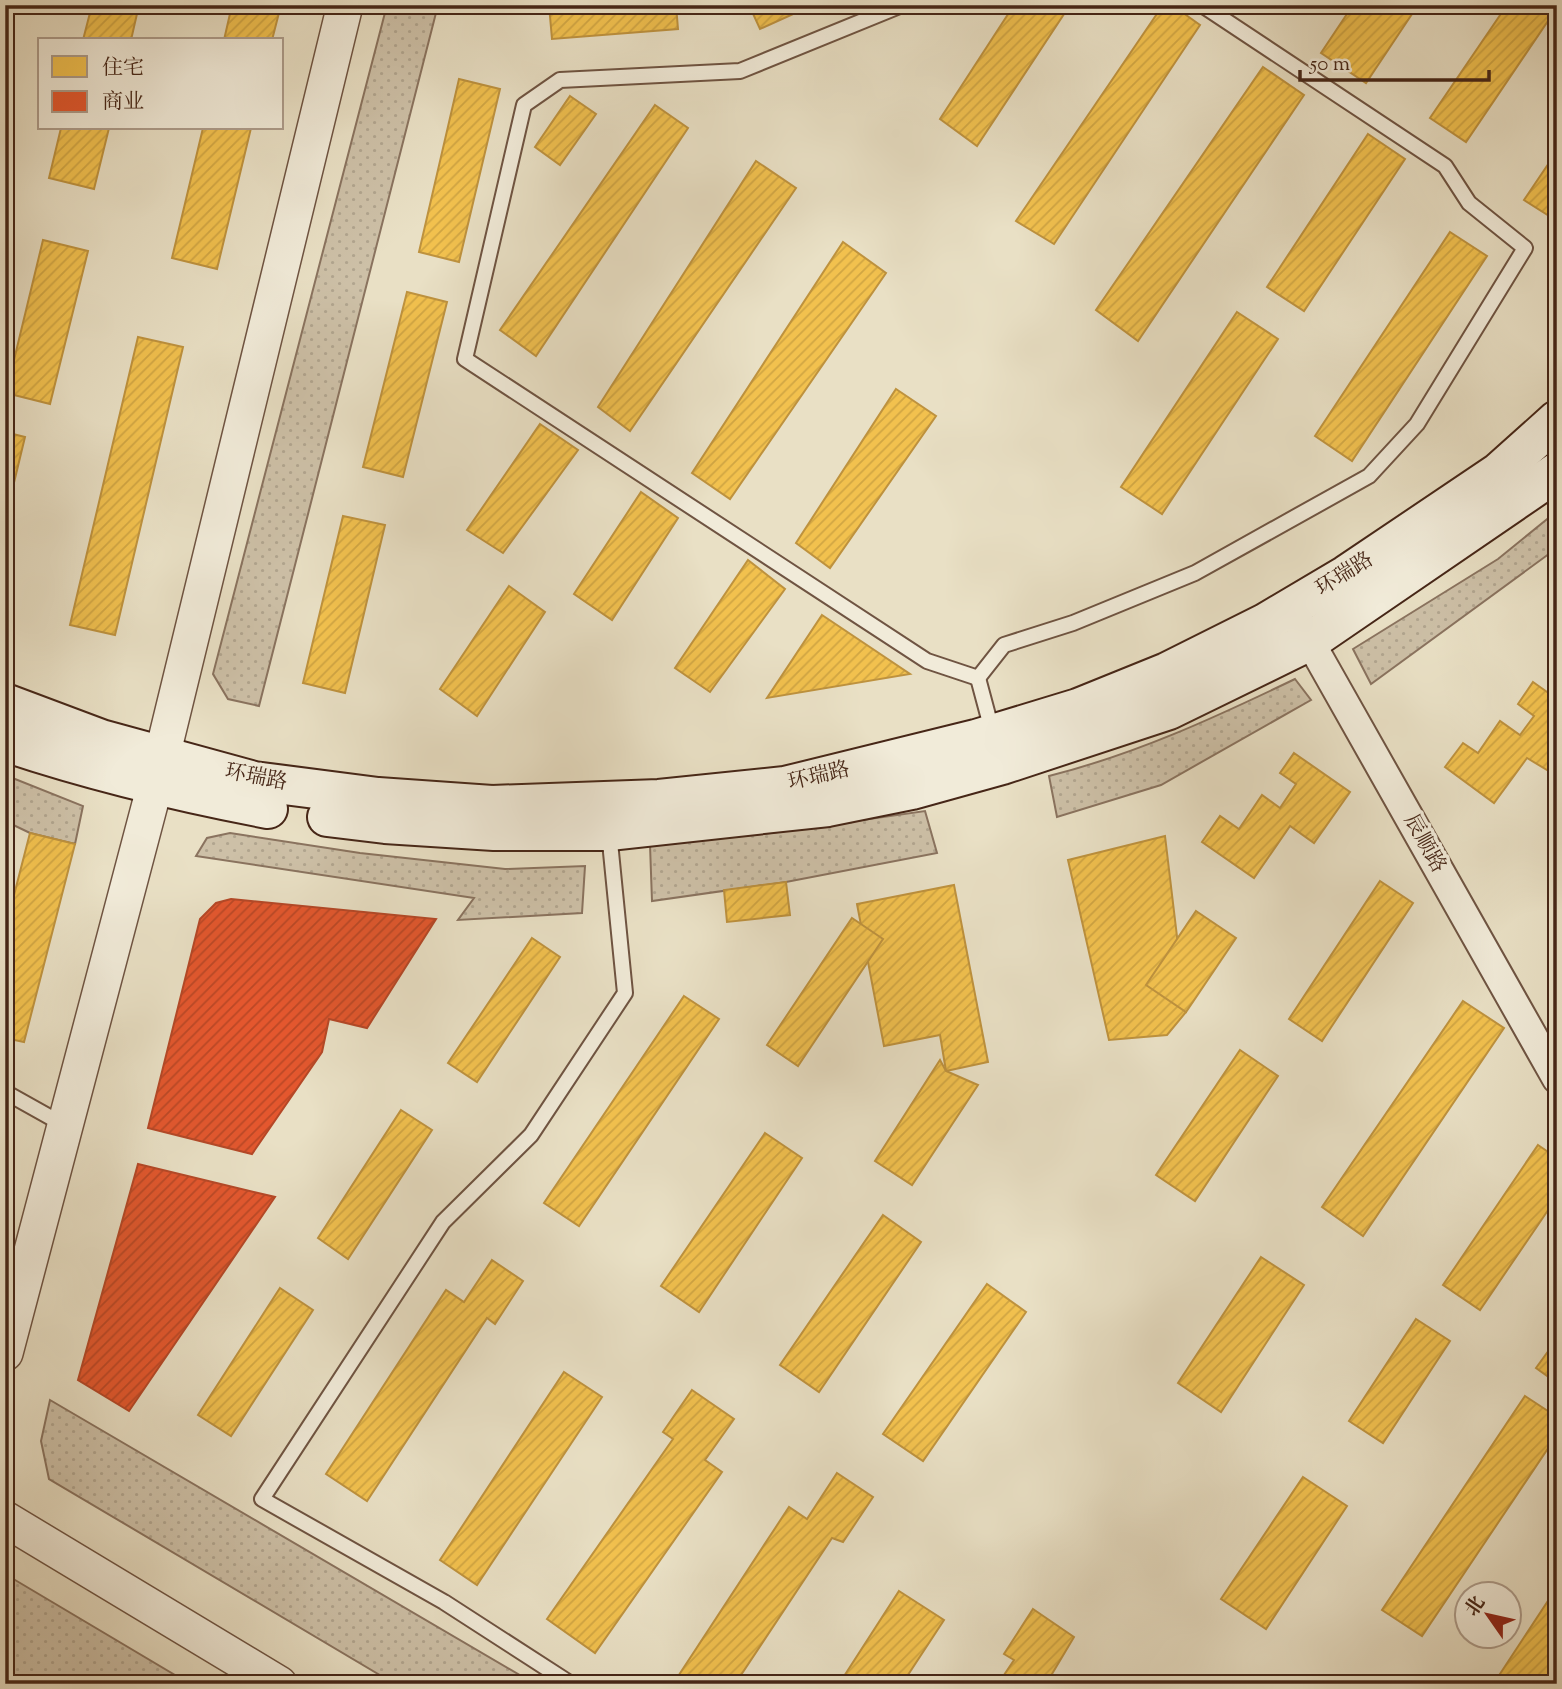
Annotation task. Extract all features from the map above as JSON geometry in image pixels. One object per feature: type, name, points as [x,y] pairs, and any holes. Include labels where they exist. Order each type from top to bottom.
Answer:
[{"type":"main road","name":"环瑞路","points":[[5,703],[101,739],[158,770],[266,809],[385,824],[494,831],[609,831],[828,807],[912,790],[998,750],[1078,708],[1167,672],[1290,608],[1346,575],[1499,472],[1557,420]]},
{"type":"main road","name":"环瑞路","points":[[5,742],[63,761],[254,780],[378,797],[492,805],[659,799],[785,786],[998,750],[1169,710],[1310,641],[1557,472]]},
{"type":"street","points":[[5,1353],[158,770],[345,5]]},
{"type":"street","name":"辰顺路","points":[[1290,608],[1557,1079]]},
{"type":"street","points":[[5,1519],[279,1684]]},
{"type":"lane","points":[[902,5],[740,71],[560,80],[524,106],[465,359],[927,661],[978,678]]},
{"type":"lane","points":[[978,678],[1004,645],[1073,623],[1195,573],[1369,476],[1417,424],[1525,248],[1469,203],[1445,166],[1202,5]]},
{"type":"lane","points":[[978,678],[998,750]]},
{"type":"lane","points":[[571,1684],[444,1602],[262,1499],[443,1222],[531,1135],[625,993],[609,831]]},
{"type":"lane","points":[[5,1092],[64,1125]]},
{"type":"shaded area","points":[[387,5],[438,5],[259,706],[228,699],[213,674]]},
{"type":"shaded area","points":[[1557,511],[1557,548],[1371,684],[1353,649],[1498,559]]},
{"type":"shaded area","points":[[1295,679],[1311,700],[1161,785],[1057,817],[1049,776],[1144,746]]},
{"type":"shaded area","points":[[5,775],[83,806],[75,844],[30,833],[5,821]]},
{"type":"shaded area","points":[[925,811],[937,853],[786,882],[652,901],[650,845],[771,833]]},
{"type":"shaded area","points":[[230,833],[360,853],[505,869],[585,866],[582,913],[458,920],[474,898],[196,856],[207,838]]},
{"type":"shaded area","points":[[50,1400],[535,1684],[395,1684],[49,1479],[41,1441]]},
{"type":"shaded area","points":[[5,1574],[190,1684],[5,1684]]},
{"type":"building: 住宅","points":[[92,5],[139,5],[131,38],[84,38]]},
{"type":"building: 住宅","points":[[232,5],[281,5],[273,38],[224,38]]},
{"type":"building: 住宅","points":[[549,5],[676,5],[678,29],[552,39]]},
{"type":"building: 住宅","points":[[749,5],[813,5],[760,29]]},
{"type":"building: 住宅","points":[[1014,5],[1070,5],[977,146],[940,119]]},
{"type":"building: 住宅","points":[[1163,5],[1172,5],[1200,25],[1054,244],[1016,221]]},
{"type":"building: 住宅","points":[[1353,5],[1418,5],[1366,83],[1321,53]]},
{"type":"building: 住宅","points":[[1507,5],[1538,5],[1552,15],[1466,142],[1430,118]]},
{"type":"building: 住宅","points":[[1263,67],[1304,95],[1138,341],[1096,310]]},
{"type":"building: 住宅","points":[[459,79],[500,89],[459,262],[419,252]]},
{"type":"building: 住宅","points":[[570,96],[596,114],[560,165],[535,147]]},
{"type":"building: 住宅","points":[[655,105],[688,128],[536,356],[500,330]]},
{"type":"building: 住宅","points":[[61,130],[109,130],[94,189],[49,178]]},
{"type":"building: 住宅","points":[[203,130],[251,130],[217,269],[172,258]]},
{"type":"building: 住宅","points":[[1368,134],[1405,159],[1304,311],[1267,287]]},
{"type":"building: 住宅","points":[[1557,151],[1557,221],[1524,200]]},
{"type":"building: 住宅","points":[[756,161],[796,188],[630,431],[598,407]]},
{"type":"building: 住宅","points":[[1450,232],[1487,256],[1352,461],[1315,436]]},
{"type":"building: 住宅","points":[[43,240],[88,251],[50,404],[6,393]]},
{"type":"building: 住宅","points":[[843,242],[886,273],[730,499],[692,473]]},
{"type":"building: 住宅","points":[[407,292],[447,302],[403,477],[363,467]]},
{"type":"building: 住宅","points":[[1237,312],[1278,339],[1162,514],[1121,487]]},
{"type":"building: 住宅","points":[[138,337],[183,347],[115,635],[70,625]]},
{"type":"building: 住宅","points":[[896,389],[936,416],[830,568],[796,543]]},
{"type":"building: 住宅","points":[[540,424],[578,450],[503,553],[467,530]]},
{"type":"building: 住宅","points":[[5,432],[25,437],[5,520]]},
{"type":"building: 住宅","points":[[641,492],[678,518],[612,620],[574,594]]},
{"type":"building: 住宅","points":[[343,516],[385,525],[345,693],[303,683]]},
{"type":"building: 住宅","points":[[748,560],[785,589],[710,692],[675,668]]},
{"type":"building: 住宅","points":[[509,586],[545,612],[477,716],[440,689]]},
{"type":"building: 住宅","points":[[822,615],[910,674],[767,698]]},
{"type":"building: 住宅","points":[[1533,682],[1557,699],[1557,776],[1527,758],[1494,803],[1445,767],[1463,743],[1478,753],[1500,721],[1520,735],[1534,716],[1518,704]]},
{"type":"building: 住宅","points":[[1294,753],[1350,792],[1314,843],[1290,826],[1254,878],[1202,842],[1220,816],[1239,829],[1262,795],[1280,808],[1296,784],[1280,773]]},
{"type":"building: 住宅","points":[[30,833],[75,844],[24,1042],[5,1038],[5,930]]},
{"type":"building: 住宅","points":[[1165,836],[1186,1012],[1167,1035],[1109,1040],[1068,860]]},
{"type":"building: 住宅","points":[[1380,881],[1413,903],[1322,1041],[1289,1019]]},
{"type":"building: 住宅","points":[[786,882],[790,915],[727,922],[724,890]]},
{"type":"building: 住宅","points":[[954,885],[988,1062],[946,1071],[940,1035],[884,1046],[857,904]]},
{"type":"building: 住宅","points":[[1196,911],[1236,938],[1186,1012],[1146,985]]},
{"type":"building: 住宅","points":[[852,918],[883,939],[798,1066],[767,1045]]},
{"type":"building: 住宅","points":[[532,938],[560,957],[477,1082],[448,1063]]},
{"type":"building: 住宅","points":[[684,996],[719,1019],[579,1226],[544,1203]]},
{"type":"building: 住宅","points":[[1463,1001],[1504,1028],[1363,1236],[1322,1207]]},
{"type":"building: 住宅","points":[[1240,1050],[1278,1076],[1195,1201],[1156,1175]]},
{"type":"building: 住宅","points":[[940,1060],[946,1071],[978,1085],[912,1185],[875,1161]]},
{"type":"building: 住宅","points":[[401,1110],[432,1130],[348,1259],[318,1238]]},
{"type":"building: 住宅","points":[[765,1133],[802,1158],[699,1312],[661,1286]]},
{"type":"building: 住宅","points":[[1538,1145],[1557,1158],[1557,1197],[1480,1310],[1443,1285]]},
{"type":"building: 住宅","points":[[883,1215],[921,1242],[819,1392],[780,1365]]},
{"type":"building: 住宅","points":[[1261,1257],[1304,1285],[1221,1412],[1178,1383]]},
{"type":"building: 住宅","points":[[492,1260],[523,1281],[495,1324],[487,1318],[367,1501],[326,1474],[446,1290],[464,1302]]},
{"type":"building: 住宅","points":[[987,1284],[1026,1312],[923,1461],[883,1434]]},
{"type":"building: 住宅","points":[[280,1288],[313,1310],[231,1436],[198,1415]]},
{"type":"building: 住宅","points":[[1416,1319],[1450,1341],[1383,1443],[1349,1421]]},
{"type":"building: 住宅","points":[[1557,1339],[1557,1383],[1536,1368]]},
{"type":"building: 住宅","points":[[564,1372],[602,1397],[477,1585],[440,1560]]},
{"type":"building: 住宅","points":[[692,1390],[734,1419],[705,1460],[722,1472],[595,1653],[547,1619],[673,1439],[663,1432]]},
{"type":"building: 住宅","points":[[1525,1396],[1557,1417],[1557,1435],[1460,1580],[1454,1580],[1454,1588],[1422,1636],[1382,1610]]},
{"type":"building: 住宅","points":[[837,1473],[873,1497],[843,1542],[832,1538],[735,1684],[673,1684],[789,1507],[807,1519]]},
{"type":"building: 住宅","points":[[1303,1477],[1347,1506],[1266,1629],[1221,1599]]},
{"type":"building: 住宅","points":[[1557,1587],[1557,1680],[1554,1684],[1508,1684],[1498,1677],[1516,1650],[1524,1650],[1524,1637]]},
{"type":"building: 住宅","points":[[899,1591],[944,1620],[902,1684],[839,1684]]},
{"type":"building: 住宅","points":[[1033,1609],[1074,1637],[1046,1684],[998,1684],[1014,1660],[1004,1654]]},
{"type":"building: 商业","points":[[231,899],[436,919],[367,1028],[329,1019],[322,1052],[252,1154],[148,1128],[200,919],[216,903]]},
{"type":"building: 商业","points":[[138,1164],[275,1197],[129,1411],[78,1380]]}]
